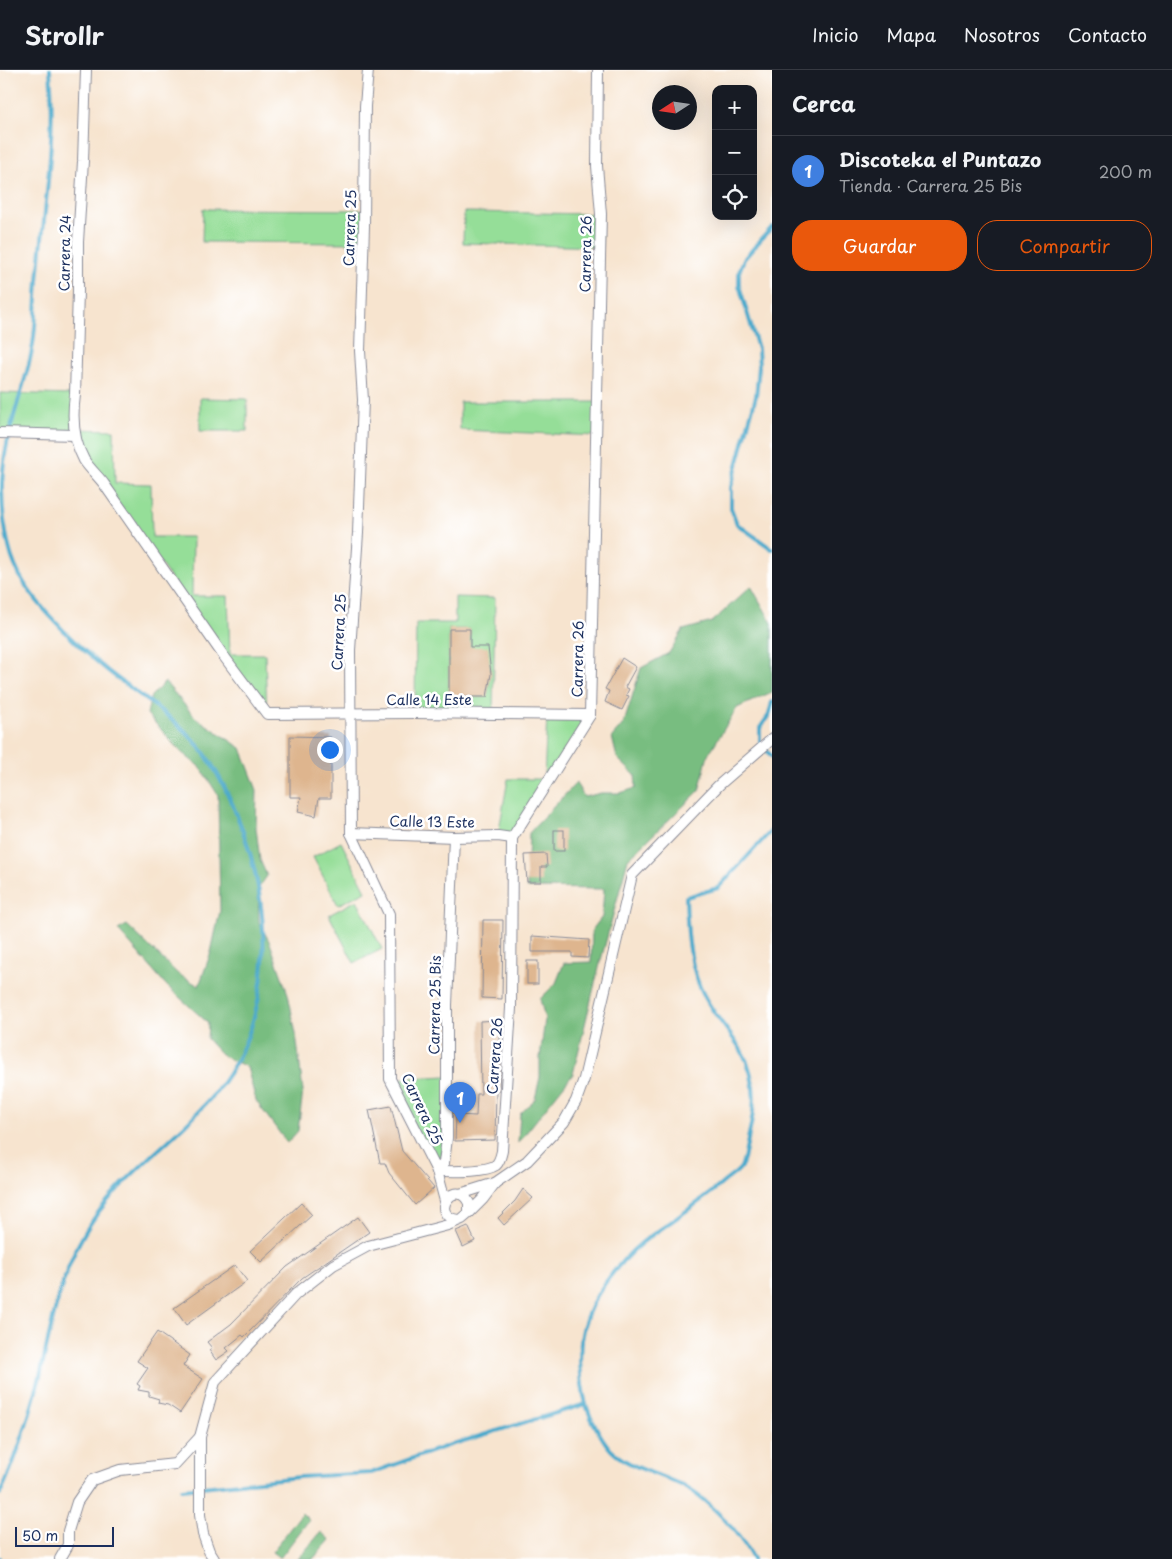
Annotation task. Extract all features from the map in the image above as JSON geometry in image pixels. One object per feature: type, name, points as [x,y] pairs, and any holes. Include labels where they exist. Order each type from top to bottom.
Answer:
[{"type":"street","name":"Carrera 24","points":[[86,70],[78,242],[77,348],[75,395],[72,412],[75,435],[84,460],[104,484],[218,648],[267,714]]},
{"type":"street","name":"Carrera 25","points":[[368,70],[365,106],[360,351],[363,400],[358,533],[350,650],[351,714],[349,774],[351,833],[388,914],[390,1079],[438,1174],[445,1202]]},
{"type":"street","name":"Carrera 26","points":[[438,1174],[495,1166],[499,1161],[502,1151],[511,1008],[512,838],[590,715],[601,214],[597,166],[598,70]]},
{"type":"street","points":[[0,433],[75,435]]},
{"type":"street","name":"Calle 14 Este","points":[[267,714],[590,715]]},
{"type":"street","points":[[433,1229],[445,1202],[452,1195],[495,1183],[527,1161],[564,1122],[576,1101],[584,1079],[632,875],[719,784],[772,739]]},
{"type":"street","name":"Calle 13 Este","points":[[351,833],[454,837],[498,836],[512,838]]},
{"type":"street","name":"Carrera 25 Bis","points":[[438,1174],[444,1163],[447,1138],[447,1005],[454,837]]},
{"type":"street","name":"Carrera 25","points":[[438,1174],[458,1194]]},
{"type":"street","points":[[214,1559],[203,1534],[200,1515],[200,1437],[215,1382],[296,1294],[333,1265],[368,1246],[448,1225],[466,1217],[495,1183]]},
{"type":"street","points":[[458,1194],[464,1196],[470,1203],[469,1213]]},
{"type":"street","points":[[445,1202],[444,1209],[446,1215],[458,1220]]},
{"type":"street","points":[[60,1559],[68,1545],[68,1531],[77,1502],[92,1480],[120,1470],[175,1464],[200,1437]]},
{"type":"green space","points":[[203,209],[365,210],[363,243],[202,242]]},
{"type":"green space","points":[[464,212],[601,214],[601,247],[463,243]]},
{"type":"green space","points":[[0,393],[75,395],[73,429],[114,430],[115,483],[151,484],[152,537],[193,537],[192,596],[228,596],[230,654],[265,654],[267,714],[104,484],[75,435],[0,433]]},
{"type":"green space","points":[[200,398],[247,399],[247,431],[200,431]]},
{"type":"green space","points":[[460,402],[597,402],[597,436],[460,430]]},
{"type":"green space","points":[[751,586],[772,623],[772,692],[737,708],[708,755],[699,791],[628,859],[573,1074],[518,1143],[520,1114],[535,1099],[540,1077],[540,1058],[545,1019],[540,999],[556,983],[564,963],[591,962],[592,930],[602,917],[604,889],[527,888],[529,833],[576,783],[584,797],[601,793],[620,793],[636,788],[635,775],[617,758],[612,737],[624,723],[641,668],[669,653],[683,630],[712,622]]},
{"type":"green space","points":[[455,597],[495,598],[493,714],[415,713],[416,623],[455,623]],"holes":[[[449,629],[470,629],[470,647],[488,653],[491,674],[487,697],[449,697]]]},
{"type":"green space","points":[[165,682],[195,717],[241,748],[257,790],[256,828],[260,860],[267,876],[258,889],[259,922],[270,943],[288,994],[296,1034],[303,1091],[298,1131],[287,1143],[256,1101],[247,1067],[223,1056],[207,1039],[208,1023],[167,986],[118,930],[127,925],[178,974],[199,986],[211,952],[220,911],[218,795],[201,768],[181,752],[147,714],[151,696]]},
{"type":"green space","points":[[547,715],[590,715],[517,831],[498,836],[508,779],[544,779]]},
{"type":"green space","points":[[341,842],[366,891],[338,905],[313,857]]},
{"type":"green space","points":[[357,900],[382,949],[354,963],[329,915]]},
{"type":"green space","points":[[447,1076],[447,1138],[437,1171],[390,1079]]},
{"type":"green space","points":[[302,1513],[309,1520],[280,1558],[272,1552]]},
{"type":"green space","points":[[321,1532],[330,1540],[313,1559],[298,1559]]},
{"type":"building","points":[[449,629],[470,629],[470,647],[488,647],[491,674],[487,697],[449,697]]},
{"type":"building","points":[[622,658],[636,667],[625,687],[629,689],[626,695],[629,696],[622,710],[605,702],[609,691],[605,689]]},
{"type":"building","points":[[290,736],[331,737],[331,798],[319,798],[316,816],[298,812],[301,797],[290,797]]},
{"type":"building","points":[[554,830],[564,830],[564,851],[554,851]]},
{"type":"building","points":[[546,854],[547,867],[541,867],[541,882],[527,882],[525,855]]},
{"type":"building","points":[[483,920],[503,920],[502,999],[482,998]]},
{"type":"building","points":[[532,936],[589,940],[588,958],[572,957],[572,952],[532,952]]},
{"type":"building","points":[[527,961],[538,961],[538,984],[527,984]]},
{"type":"building","points":[[500,1020],[500,1069],[499,1091],[496,1091],[495,1140],[455,1141],[456,1115],[476,1116],[477,1094],[481,1094],[480,1021]]},
{"type":"building","points":[[391,1106],[402,1151],[434,1188],[415,1205],[389,1173],[385,1163],[380,1163],[369,1110]]},
{"type":"building","points":[[523,1189],[533,1198],[504,1225],[498,1218],[515,1201]]},
{"type":"building","points":[[301,1203],[312,1215],[261,1262],[250,1251]]},
{"type":"building","points":[[358,1217],[369,1232],[302,1278],[244,1337],[242,1335],[226,1348],[229,1351],[216,1360],[209,1350],[212,1348],[207,1342],[231,1324],[287,1267]]},
{"type":"building","points":[[468,1226],[475,1241],[463,1247],[456,1231]]},
{"type":"building","points":[[235,1265],[247,1281],[186,1325],[174,1308]]},
{"type":"building","points":[[157,1332],[190,1355],[183,1366],[203,1379],[180,1413],[168,1405],[158,1403],[159,1399],[149,1396],[149,1392],[138,1390],[140,1386],[137,1384],[148,1368],[137,1361]]},
{"type":"waterway","points":[[0,1494],[27,1423],[56,1305],[75,1251],[97,1214],[112,1195],[199,1111],[215,1093],[235,1064],[249,1032],[258,998],[263,964],[263,928],[259,893],[252,859],[234,807],[221,780],[205,754],[184,730],[100,665],[56,622],[24,584],[15,566],[9,547],[3,509],[3,469],[10,432],[32,350],[35,330],[51,145],[50,70]]},
{"type":"waterway","points":[[772,227],[744,259],[739,272],[739,285],[758,349],[759,367],[756,396],[731,487],[731,508],[737,524],[772,549]]},
{"type":"waterway","points":[[772,702],[769,715],[760,728],[760,743],[772,757]]},
{"type":"waterway","points":[[753,1559],[740,1538],[724,1518],[705,1501],[676,1482],[636,1467],[611,1450],[591,1418],[587,1407],[580,1367],[580,1353],[587,1316],[599,1293],[614,1271],[642,1242],[736,1173],[742,1164],[754,1102],[750,1070],[741,1050],[709,1004],[700,987],[693,965],[689,942],[686,897],[718,888],[772,830]]},
{"type":"waterway","points":[[182,1489],[300,1477],[371,1473],[450,1445],[586,1404]]},
{"type":"place","name":"Discoteka el Puntazo","points":[[460,1123]]}]
